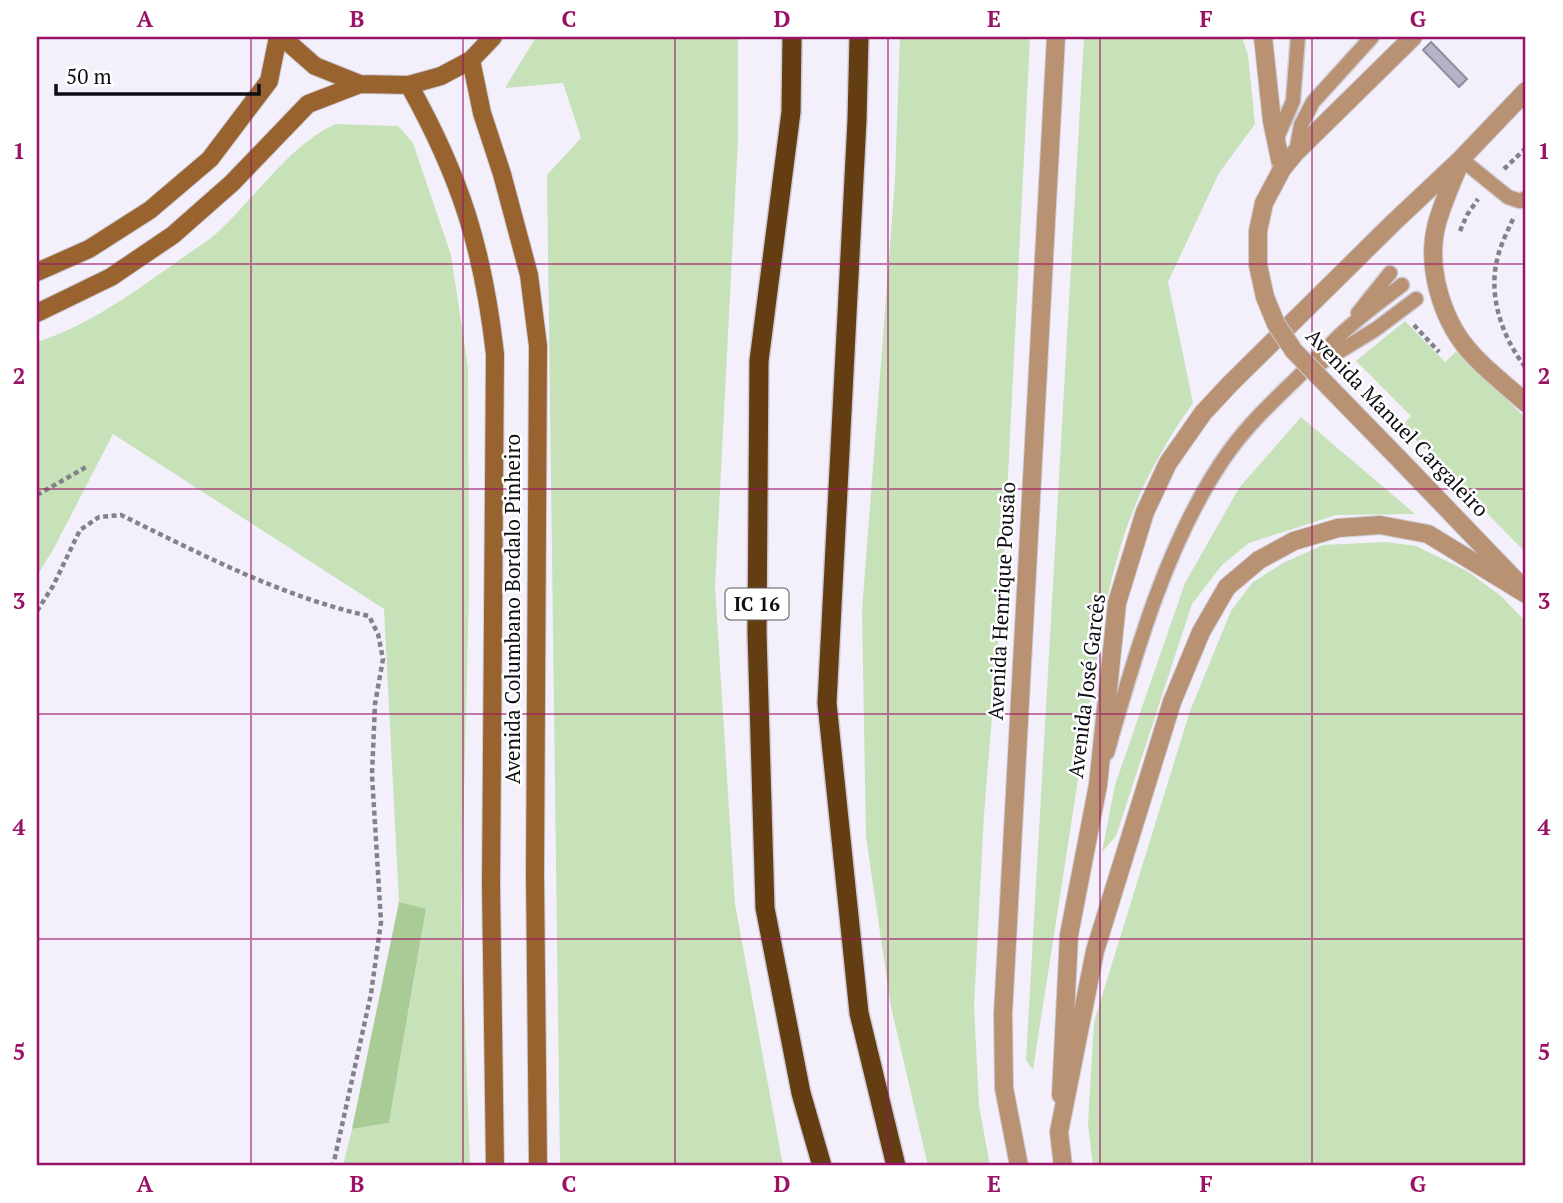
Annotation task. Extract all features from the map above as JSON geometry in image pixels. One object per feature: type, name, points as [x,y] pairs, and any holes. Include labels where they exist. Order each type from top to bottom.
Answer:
[{"type":"highway","name":"IC 16","points":[[792,37],[791,112],[760,362],[758,674],[765,908],[801,1093],[822,1166]]},
{"type":"highway","points":[[859,37],[827,703],[859,1013],[896,1166]]},
{"type":"main road","points":[[37,272],[89,249],[150,209],[211,159],[269,81],[280,37],[315,66],[360,84],[408,85],[441,76],[471,60],[493,37]]},
{"type":"main road","name":"Avenida Columbano Bordalo Pinheiro","points":[[471,60],[482,113],[502,174],[529,275],[538,346],[534,874],[538,1166]]},
{"type":"main road","points":[[37,313],[111,277],[173,235],[232,183],[307,104],[360,84]]},
{"type":"main road","name":"Avenida Columbano Bordalo Pinheiro","points":[[408,85],[436,134],[462,195],[474,233],[488,297],[495,354],[491,885],[495,1166]]},
{"type":"street","name":"Avenida Henrique Pousão","points":[[1019,1166],[1004,1088],[1003,1014],[1056,37]]},
{"type":"street","points":[[1263,37],[1272,121],[1282,169]]},
{"type":"street","name":"Avenida Manuel Cargaleiro","points":[[1413,37],[1282,169],[1264,203],[1258,231],[1258,265],[1265,297],[1276,324],[1294,351],[1526,593]]},
{"type":"street","name":"Avenida José Garcês","points":[[1059,1132],[1069,935],[1098,785],[1117,603],[1146,512],[1168,463],[1203,413],[1230,384],[1393,223],[1524,100]]},
{"type":"street","name":"Avenida José Garcês","points":[[1461,159],[1437,223],[1433,247],[1440,301],[1458,339],[1526,403]]},
{"type":"street","points":[[1063,1166],[1059,1132],[1095,951],[1172,702],[1201,632],[1227,587],[1259,560],[1294,541],[1338,528],[1380,525],[1429,534],[1526,593]]},
{"type":"lane","points":[[1276,140],[1293,101],[1297,37]]},
{"type":"lane","points":[[1296,152],[1301,125],[1313,102],[1372,37]]},
{"type":"lane","points":[[1461,159],[1508,197],[1520,201],[1526,198]]},
{"type":"lane","points":[[1342,333],[1390,273]]},
{"type":"lane","points":[[1098,785],[1137,649],[1167,572],[1199,501],[1231,448],[1271,403],[1342,333],[1402,285]]},
{"type":"lane","points":[[1297,378],[1376,329],[1416,299]]},
{"type":"path","points":[[1458,238],[1466,215],[1480,195]]},
{"type":"path","points":[[1514,215],[1496,261],[1495,288],[1501,325],[1526,368]]},
{"type":"path","points":[[1400,311],[1442,354],[1458,339]]},
{"type":"path","points":[[37,495],[88,466]]},
{"type":"path","points":[[37,611],[54,586],[80,530],[99,517],[121,515],[284,591],[340,610],[369,616],[378,634],[383,659],[375,704],[372,775],[381,922],[371,994],[333,1166]]},
{"type":"green space","points":[[536,37],[738,37],[738,140],[715,587],[735,904],[783,1166],[560,1166],[547,175],[581,138],[563,83],[505,88]]},
{"type":"green space","points":[[900,37],[1030,37],[1002,596],[984,814],[974,1006],[979,1105],[990,1166],[928,1166],[891,1007],[866,837],[862,611],[895,180]]},
{"type":"green space","points":[[1084,37],[1242,37],[1248,55],[1255,124],[1219,173],[1168,282],[1193,403],[1159,456],[1134,508],[1108,593],[1033,1070],[1026,1060]]},
{"type":"green space","points":[[336,124],[398,126],[413,143],[451,255],[468,367],[469,591],[461,912],[470,1166],[343,1166],[352,1129],[389,1123],[426,910],[399,902],[384,609],[113,434],[37,576],[37,342],[74,327],[109,308],[203,243],[219,231],[304,144]]},
{"type":"green space","points":[[1405,321],[1445,362],[1459,349],[1526,419],[1526,553],[1402,426],[1411,416],[1356,361]]},
{"type":"green space","points":[[1301,417],[1415,514],[1336,515],[1249,543],[1222,565],[1192,604],[1116,836],[1102,852],[1115,785],[1185,583],[1239,488]]},
{"type":"green space","points":[[1386,542],[1416,546],[1467,571],[1501,596],[1526,622],[1526,1166],[1093,1166],[1088,1124],[1094,1022],[1190,711],[1231,611],[1252,583],[1283,563],[1323,545]]},
{"type":"green space","points":[[399,902],[426,909],[389,1123],[352,1129]]},
{"type":"building","points":[[1431,42],[1467,79],[1459,87],[1423,50]]}]
